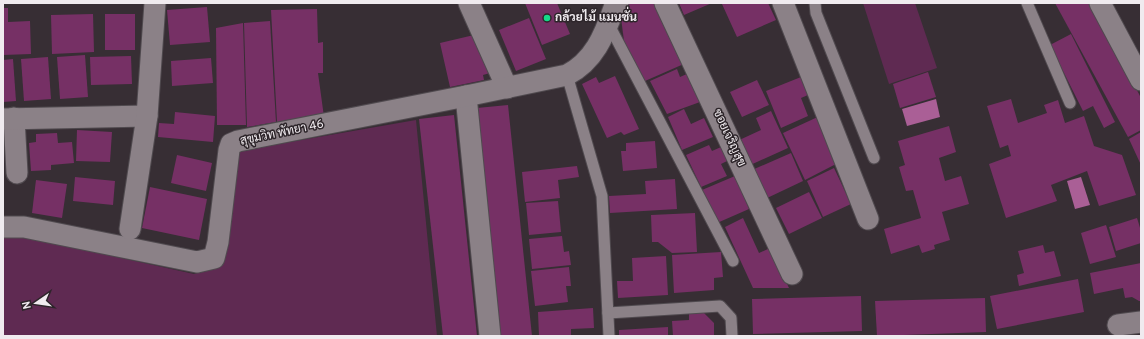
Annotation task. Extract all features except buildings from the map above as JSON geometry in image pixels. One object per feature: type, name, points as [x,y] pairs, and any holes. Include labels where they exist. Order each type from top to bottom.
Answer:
[{"type":"street","points":[[130,229],[147,116],[155,3]]},
{"type":"street","points":[[469,3],[507,88]]},
{"type":"street","name":"สุขุมวิท พัทยา 46","points":[[3,227],[24,227],[197,262],[214,258],[218,242],[231,144],[238,141],[566,75],[577,70],[596,50],[614,8],[618,3]]},
{"type":"street","name":"ซอยเจริญสุข","points":[[665,3],[792,274]]},
{"type":"street","points":[[783,3],[868,219]]},
{"type":"street","points":[[1100,3],[1141,80]]},
{"type":"street","points":[[466,96],[490,336]]},
{"type":"street","points":[[17,173],[9,119],[147,116]]},
{"type":"street","points":[[1118,325],[1141,322]]},
{"type":"lane","points":[[815,3],[816,12],[874,158]]},
{"type":"lane","points":[[1028,3],[1070,103]]},
{"type":"lane","points":[[608,23],[733,261]]},
{"type":"lane","points":[[566,75],[602,196],[609,336]]},
{"type":"lane","points":[[608,313],[720,306],[731,318],[732,336]]},
{"type":"shaded area","points":[[863,3],[915,3],[937,68],[889,84]]},
{"type":"shaded area","points":[[936,99],[940,117],[907,126],[902,109]]},
{"type":"shaded area","points":[[416,120],[437,336],[3,336],[3,232],[194,274],[217,268],[228,248],[239,151]]},
{"type":"shaded area","points":[[1081,177],[1090,205],[1075,209],[1067,181]]},
{"type":"place","name":"กล้วยไม้ แมนชั่น","points":[[547,18]]}]
